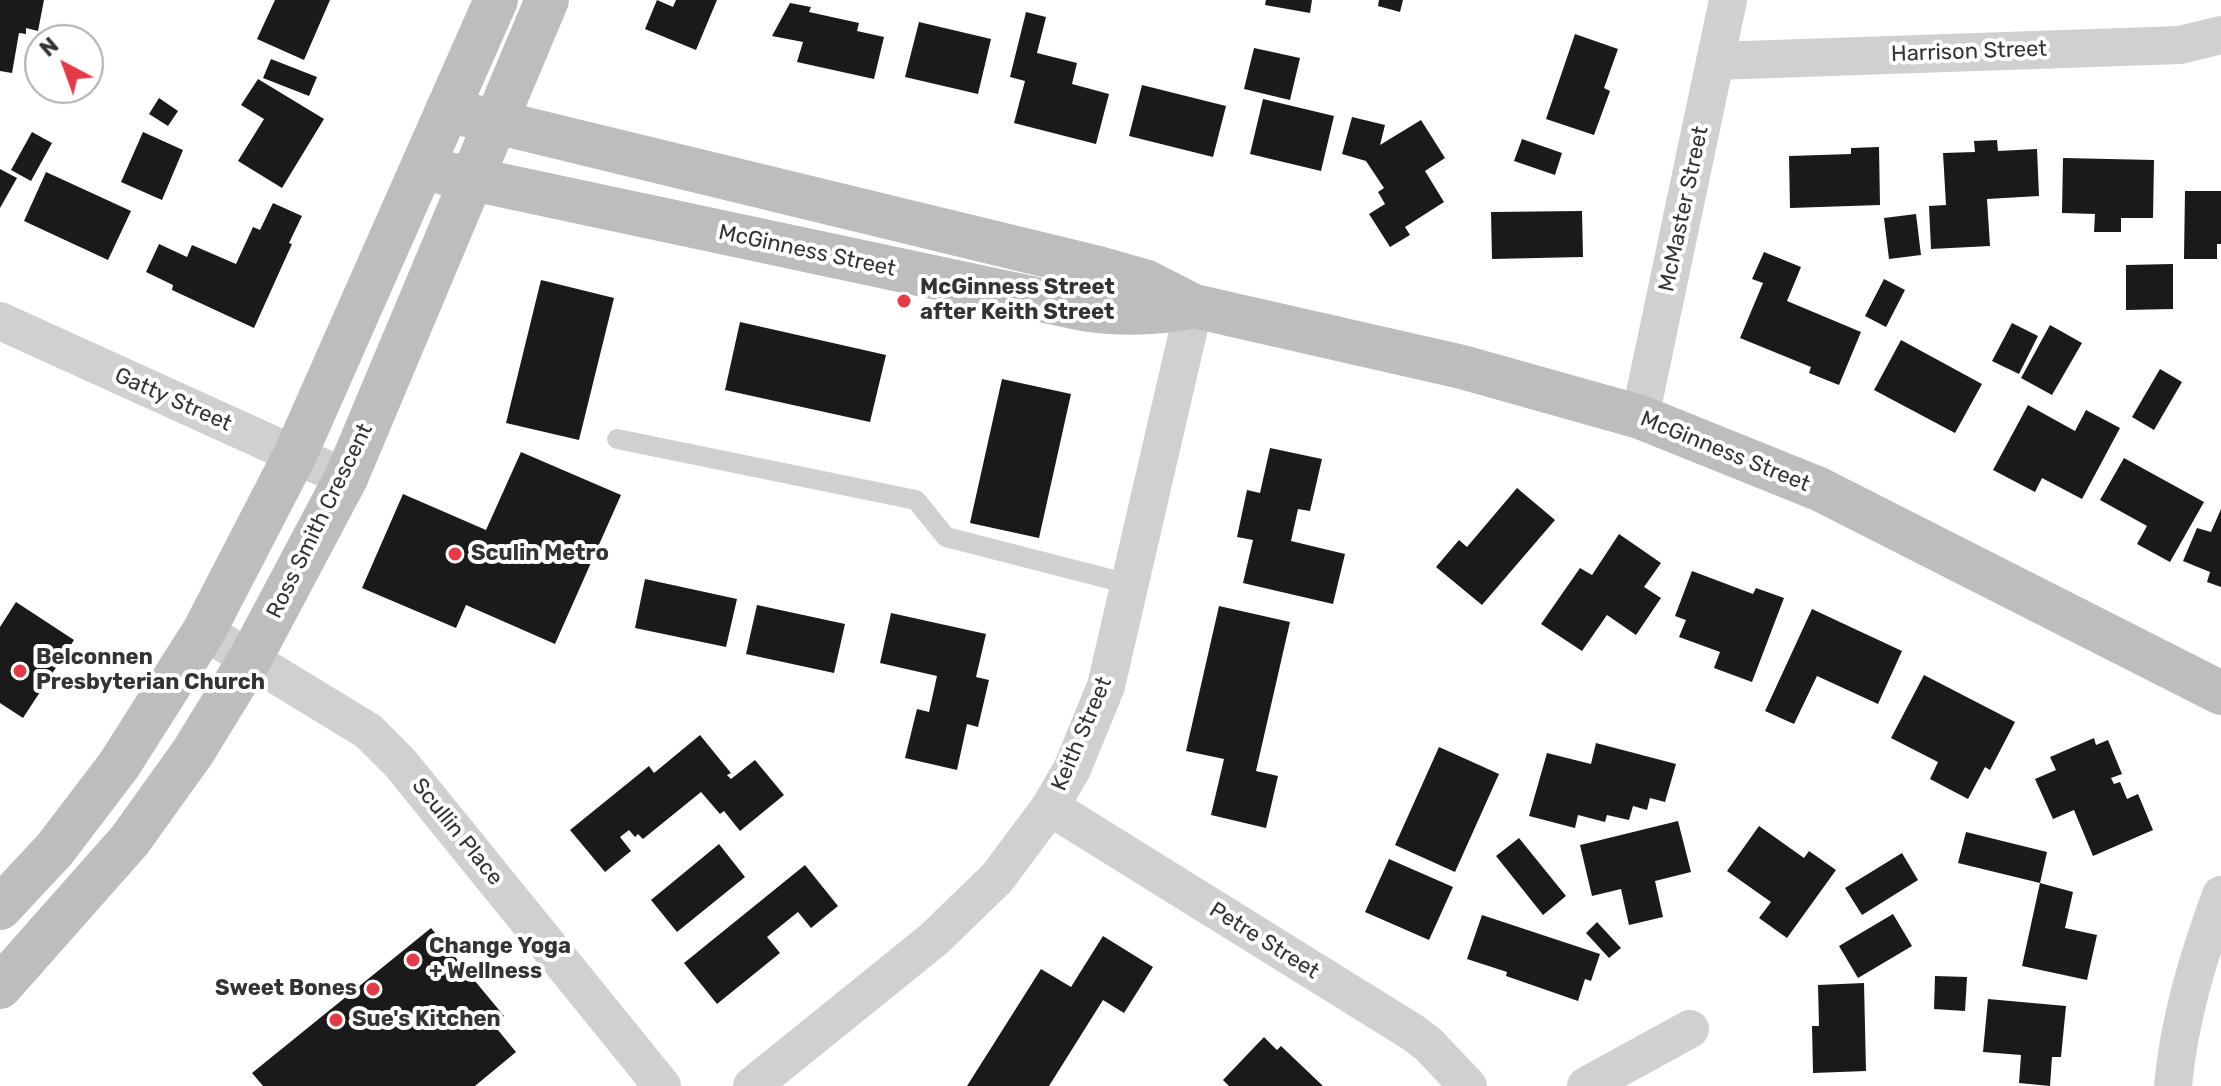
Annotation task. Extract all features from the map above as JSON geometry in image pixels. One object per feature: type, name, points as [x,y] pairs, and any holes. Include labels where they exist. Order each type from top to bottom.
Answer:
[{"type":"street","points":[[0,908],[55,849],[119,765],[204,631],[295,455],[496,0]]},
{"type":"street","name":"Ross Smith Crescent","points":[[0,987],[130,840],[193,752],[250,659],[346,478],[547,0]]},
{"type":"street","name":"McMaster Street","points":[[1640,417],[1728,0]]},
{"type":"street","name":"Harrison Street","points":[[1715,61],[2180,45],[2221,35]]},
{"type":"street","name":"McGinness Street","points":[[447,110],[1098,268],[1147,282],[1194,306],[1462,367],[1640,417],[1819,489],[2221,693]]},
{"type":"street","name":"McGinness Street","points":[[422,168],[1083,309],[1112,314],[1167,312],[1194,306]]},
{"type":"street","name":"Keith Street","points":[[752,1086],[934,939],[997,878],[1050,807],[1072,769],[1106,686],[1194,306]]},
{"type":"street","name":"Gatty Street","points":[[0,321],[346,478]]},
{"type":"street","name":"Scullin Place","points":[[204,631],[368,731],[401,764],[662,1086]]},
{"type":"street","name":"Petre Street","points":[[1050,807],[1412,1032],[1428,1044],[1468,1086]]},
{"type":"street","points":[[2173,1086],[2176,1048],[2198,956],[2221,895]]},
{"type":"street","points":[[1586,1086],[1690,1029]]},
{"type":"lane","points":[[617,439],[916,500],[946,537],[1129,584]]},
{"type":"building","points":[[0,0],[44,0],[39,24],[24,24],[24,34],[19,33],[12,73],[0,71]]},
{"type":"building","points":[[275,0],[330,0],[304,60],[257,39]]},
{"type":"building","points":[[657,0],[673,7],[676,0],[717,0],[696,50],[645,29]]},
{"type":"building","points":[[1266,0],[1312,0],[1310,13],[1265,5]]},
{"type":"building","points":[[1379,0],[1403,0],[1400,12],[1378,6]]},
{"type":"building","points":[[790,3],[811,7],[809,12],[859,23],[857,31],[884,37],[874,79],[797,62],[803,42],[772,36]]},
{"type":"building","points":[[1026,12],[1046,17],[1037,53],[1077,63],[1072,84],[1109,94],[1096,144],[1014,123],[1025,81],[1010,77]]},
{"type":"building","points":[[919,22],[991,39],[978,94],[905,77]]},
{"type":"building","points":[[1575,34],[1618,49],[1604,88],[1610,91],[1594,135],[1546,119]]},
{"type":"building","points":[[1254,48],[1300,58],[1290,100],[1244,89]]},
{"type":"building","points":[[271,59],[317,77],[309,96],[263,78]]},
{"type":"building","points":[[258,79],[324,119],[282,188],[238,161],[264,119],[241,105]]},
{"type":"building","points":[[1142,85],[1226,106],[1213,157],[1129,136]]},
{"type":"building","points":[[159,98],[178,111],[168,126],[149,114]]},
{"type":"building","points":[[1263,99],[1334,116],[1321,171],[1250,154]]},
{"type":"building","points":[[1352,117],[1385,125],[1380,145],[1421,120],[1445,158],[1425,171],[1444,202],[1405,227],[1410,235],[1390,247],[1369,214],[1385,204],[1378,192],[1384,188],[1366,161],[1342,154]]},
{"type":"building","points":[[32,132],[52,143],[31,181],[11,170]]},
{"type":"building","points":[[143,132],[183,150],[162,200],[121,182]]},
{"type":"building","points":[[1522,139],[1562,153],[1555,175],[1514,161]]},
{"type":"building","points":[[1997,140],[1998,151],[2037,149],[2039,196],[1987,199],[1990,246],[1931,249],[1929,206],[1946,205],[1943,153],[1975,152],[1974,141]]},
{"type":"building","points":[[1879,147],[1880,205],[1790,208],[1789,156],[1851,154],[1851,148]]},
{"type":"building","points":[[2063,158],[2154,160],[2153,218],[2121,218],[2121,232],[2094,232],[2095,214],[2062,213]]},
{"type":"building","points":[[0,169],[17,178],[0,208]]},
{"type":"building","points":[[46,172],[131,211],[108,260],[24,221]]},
{"type":"building","points":[[2185,191],[2221,191],[2221,244],[2217,244],[2217,259],[2184,259]]},
{"type":"building","points":[[273,203],[302,216],[254,328],[172,290],[173,285],[146,272],[159,244],[187,257],[192,245],[236,264],[253,227],[260,230]]},
{"type":"building","points":[[1582,211],[1583,257],[1492,259],[1491,212]]},
{"type":"building","points":[[1916,214],[1921,255],[1889,259],[1884,218]]},
{"type":"building","points":[[1764,252],[1801,267],[1787,301],[1861,332],[1839,385],[1809,373],[1811,367],[1740,338],[1763,283],[1752,279]]},
{"type":"building","points":[[2173,264],[2173,309],[2126,310],[2126,265]]},
{"type":"building","points":[[1884,279],[1905,290],[1886,327],[1865,316]]},
{"type":"building","points":[[541,280],[614,298],[579,440],[506,423]]},
{"type":"building","points":[[740,322],[886,355],[870,422],[725,390]]},
{"type":"building","points":[[2012,323],[2038,336],[2019,374],[1992,361]]},
{"type":"building","points":[[2050,325],[2082,343],[2052,395],[2021,378]]},
{"type":"building","points":[[1901,340],[1982,384],[1955,433],[1874,390]]},
{"type":"building","points":[[2160,369],[2182,382],[2154,430],[2132,417]]},
{"type":"building","points":[[1002,379],[1071,394],[1039,538],[970,523]]},
{"type":"building","points":[[2028,405],[2075,431],[2086,410],[2120,428],[2082,499],[2042,478],[2035,492],[1993,470]]},
{"type":"building","points":[[1270,448],[1322,459],[1310,511],[1298,509],[1291,541],[1345,554],[1333,604],[1243,583],[1253,540],[1237,537],[1247,490],[1260,493]]},
{"type":"building","points":[[521,452],[621,495],[555,644],[466,605],[456,628],[362,588],[403,494],[486,530]]},
{"type":"building","points":[[2124,458],[2204,502],[2170,562],[2137,544],[2147,526],[2100,500]]},
{"type":"building","points":[[1517,488],[1555,520],[1482,605],[1436,567],[1459,540],[1467,547]]},
{"type":"building","points":[[2221,509],[2221,587],[2207,582],[2210,572],[2183,561],[2197,528],[2211,532]]},
{"type":"building","points":[[1619,534],[1661,563],[1644,587],[1661,598],[1636,635],[1607,615],[1582,651],[1541,624],[1580,568],[1592,575]]},
{"type":"building","points":[[1692,571],[1753,594],[1756,588],[1784,598],[1752,682],[1714,668],[1720,652],[1679,637],[1686,620],[1675,616]]},
{"type":"building","points":[[645,579],[737,599],[726,647],[635,628]]},
{"type":"building","name":"Belconnen Presbyterian Church","points":[[16,602],[74,640],[23,718],[0,703],[0,627]]},
{"type":"building","points":[[757,605],[845,624],[834,673],[746,654]]},
{"type":"building","points":[[1219,606],[1290,622],[1256,771],[1278,776],[1266,828],[1211,815],[1224,759],[1186,751]]},
{"type":"building","points":[[1812,609],[1902,651],[1878,704],[1817,676],[1794,724],[1765,711]]},
{"type":"building","points":[[891,613],[986,634],[976,677],[989,680],[978,727],[967,724],[957,770],[905,758],[917,709],[929,712],[937,676],[880,663]]},
{"type":"building","points":[[1924,675],[2015,722],[1990,770],[1985,767],[1968,799],[1930,779],[1938,762],[1891,738]]},
{"type":"building","points":[[700,735],[731,773],[727,775],[731,779],[755,760],[784,795],[740,831],[724,811],[720,814],[701,792],[643,839],[638,834],[635,837],[629,830],[620,837],[631,851],[605,872],[570,830],[649,766],[654,773]]},
{"type":"building","points":[[2094,738],[2096,745],[2108,740],[2122,774],[2111,778],[2114,784],[2120,782],[2127,799],[2138,794],[2153,830],[2093,856],[2074,810],[2053,819],[2035,779],[2056,770],[2050,757]]},
{"type":"building","points":[[1596,743],[1676,764],[1665,802],[1650,798],[1647,810],[1633,806],[1629,820],[1607,815],[1605,822],[1578,815],[1575,828],[1529,816],[1547,753],[1591,764]]},
{"type":"building","points":[[1439,747],[1499,774],[1455,872],[1395,845]]},
{"type":"building","points":[[1678,821],[1691,872],[1655,881],[1663,917],[1629,925],[1621,889],[1592,896],[1580,845]]},
{"type":"building","points":[[1759,826],[1804,858],[1809,851],[1836,870],[1787,938],[1759,918],[1771,902],[1727,871]]},
{"type":"building","points":[[1966,832],[2047,852],[2040,883],[1958,863]]},
{"type":"building","points":[[1519,838],[1566,896],[1543,915],[1496,856]]},
{"type":"building","points":[[719,844],[745,877],[677,932],[651,900]]},
{"type":"building","points":[[1902,853],[1918,880],[1862,915],[1845,888]]},
{"type":"building","points":[[1389,859],[1453,887],[1429,940],[1365,912]]},
{"type":"building","points":[[805,865],[838,906],[811,928],[798,912],[767,937],[780,953],[717,1004],[684,963]]},
{"type":"building","points":[[2040,883],[2073,892],[2065,928],[2097,935],[2087,980],[2022,966]]},
{"type":"building","points":[[1893,914],[1912,946],[1858,978],[1839,946]]},
{"type":"building","points":[[1482,915],[1600,954],[1591,981],[1585,979],[1578,1001],[1467,959]]},
{"type":"building","points":[[1597,922],[1621,948],[1609,958],[1586,933]]},
{"type":"building","points":[[431,928],[504,1016],[493,1024],[516,1052],[475,1086],[263,1086],[252,1073]]},
{"type":"building","points":[[1103,936],[1153,967],[1124,1013],[1103,1000],[1049,1086],[967,1086],[1041,969],[1071,987]]},
{"type":"building","points":[[1935,976],[1967,977],[1965,1011],[1934,1009]]},
{"type":"building","points":[[1864,983],[1866,1071],[1813,1073],[1812,1026],[1819,1026],[1818,985]]},
{"type":"building","points":[[1988,999],[2066,1006],[2061,1057],[2052,1057],[2050,1086],[2019,1083],[2021,1055],[1983,1052]]},
{"type":"building","points":[[1264,1037],[1277,1050],[1281,1046],[1323,1086],[1229,1086],[1223,1080]]},
{"type":"place","name":"McGinness Street after Keith Street","points":[[904,301]]},
{"type":"place","name":"Sculin Metro","points":[[455,554]]},
{"type":"place","name":"Belconnen Presbyterian Church","points":[[20,671]]},
{"type":"place","name":"Change Yoga + Wellness","points":[[413,960]]},
{"type":"place","name":"Sweet Bones","points":[[373,989]]},
{"type":"place","name":"Sue's Kitchen","points":[[336,1020]]}]
